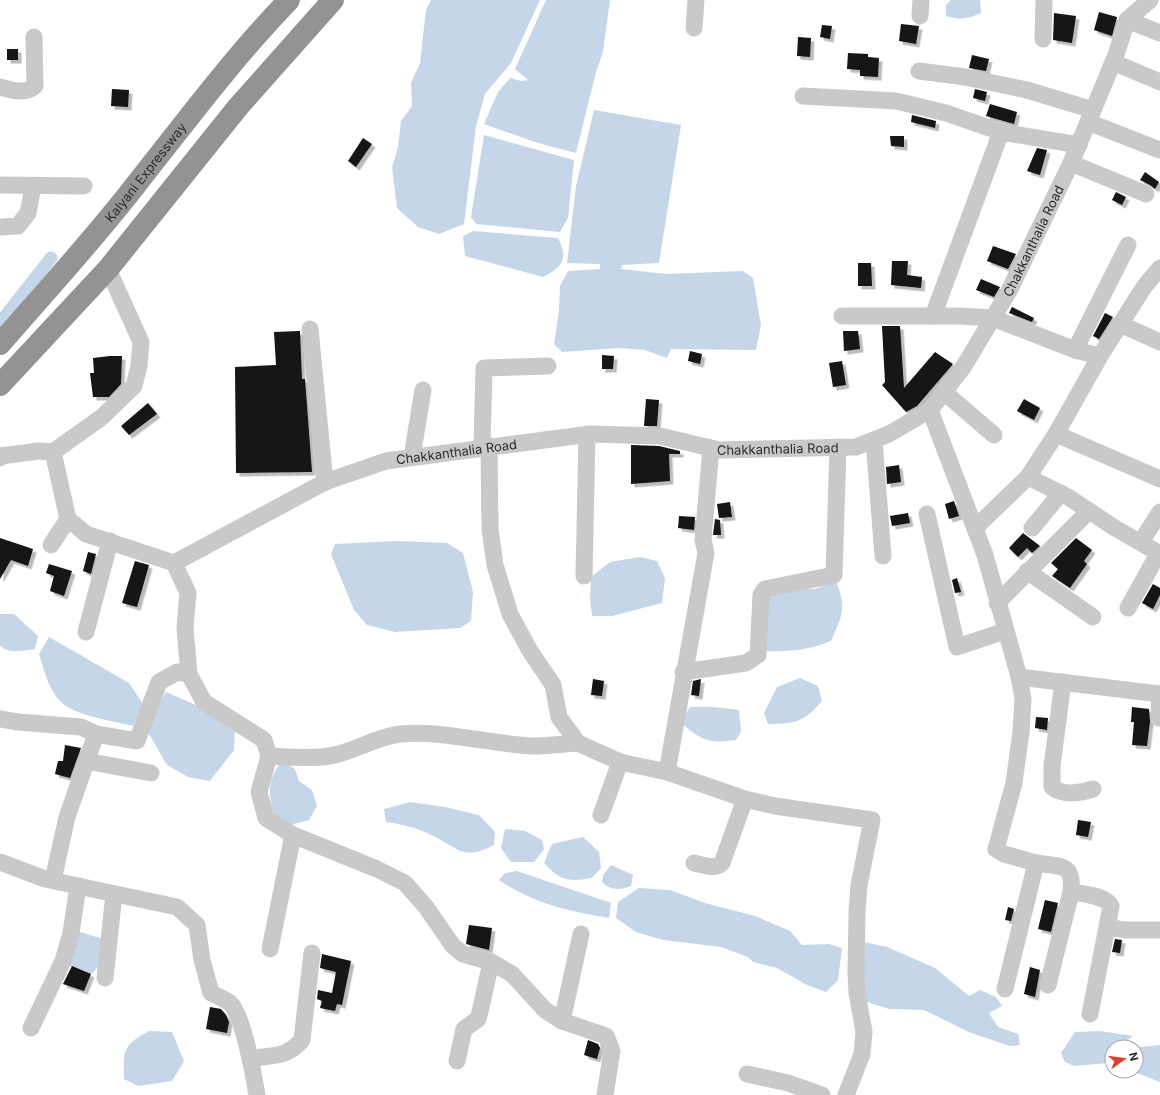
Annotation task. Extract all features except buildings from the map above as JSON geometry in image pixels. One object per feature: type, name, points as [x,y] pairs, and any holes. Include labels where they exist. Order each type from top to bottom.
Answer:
[{"type":"highway","name":"Kalyani Expressway","points":[[0,344],[125,199],[200,102],[265,25],[289,0]]},
{"type":"highway","points":[[0,385],[108,269],[238,107],[333,0]]},
{"type":"street","points":[[694,28],[696,0]]},
{"type":"street","points":[[1043,39],[1044,0]]},
{"type":"street","points":[[1150,0],[1127,20],[1160,33]]},
{"type":"street","name":"Chakkanthalia Road","points":[[174,563],[325,482],[386,461],[587,435],[660,436],[718,450],[856,447],[889,434],[930,410],[964,366],[1009,291],[1071,163],[1113,62],[1127,20]]},
{"type":"street","points":[[0,87],[24,92],[31,90],[35,86],[34,37]]},
{"type":"street","points":[[1113,62],[1160,82]]},
{"type":"street","points":[[919,71],[965,77],[1027,90],[1091,116],[1160,150]]},
{"type":"street","points":[[803,96],[896,101],[946,113],[1001,132],[1078,145]]},
{"type":"street","points":[[933,316],[1001,132]]},
{"type":"street","points":[[1071,163],[1146,194]]},
{"type":"street","points":[[0,185],[84,186]]},
{"type":"street","points":[[0,227],[18,226],[28,213],[32,186]]},
{"type":"street","points":[[1075,350],[1128,245]]},
{"type":"street","points":[[975,528],[1028,477],[1056,434],[1120,324],[1144,287],[1160,268]]},
{"type":"street","points":[[0,458],[1,456],[38,451],[53,452],[102,417],[134,386],[139,366],[141,342],[108,269]]},
{"type":"street","points":[[842,316],[933,316],[993,318],[1075,350],[1100,356]]},
{"type":"street","points":[[1120,324],[1160,342]]},
{"type":"street","points":[[310,330],[325,482]]},
{"type":"street","points":[[548,366],[484,368],[485,447],[490,529],[497,572],[510,614],[530,651],[552,685],[559,717],[578,743]]},
{"type":"street","points":[[412,457],[423,390]]},
{"type":"street","points":[[944,392],[994,436]]},
{"type":"street","points":[[930,410],[985,555],[997,603],[1019,677],[1023,699],[1021,732],[1014,783],[997,840],[996,849],[1004,854],[1036,863],[1067,869],[1071,873],[1071,892],[1048,985]]},
{"type":"street","points":[[1056,434],[1160,478]]},
{"type":"street","points":[[584,576],[587,435]]},
{"type":"street","points":[[874,440],[882,556]]},
{"type":"street","points":[[683,672],[746,663],[754,659],[758,655],[761,595],[765,589],[834,575],[838,447]]},
{"type":"street","points":[[667,772],[683,672],[706,553],[703,540],[711,448]]},
{"type":"street","points":[[53,452],[68,519],[86,534],[174,563],[188,594],[185,628],[189,674],[204,702],[264,740],[269,756],[259,792],[266,818],[293,835],[405,883],[426,907],[453,946],[463,954],[492,962],[512,974],[545,1010],[562,1022],[606,1036],[612,1051],[605,1095]]},
{"type":"street","points":[[1028,477],[1062,493],[1115,528],[1159,554],[1128,608]]},
{"type":"street","points":[[1032,528],[1062,493]]},
{"type":"street","points":[[997,603],[1089,511]]},
{"type":"street","points":[[1141,542],[1160,512]]},
{"type":"street","points":[[926,514],[957,647],[1005,631]]},
{"type":"street","points":[[52,545],[68,519]]},
{"type":"street","points":[[86,632],[110,541]]},
{"type":"street","points":[[1027,572],[1093,617]]},
{"type":"street","points":[[0,719],[18,722],[81,726],[96,734],[137,740],[159,682],[177,672],[189,674]]},
{"type":"street","points":[[1019,677],[1160,694],[1158,718]]},
{"type":"street","points":[[1063,682],[1052,766],[1052,787],[1056,790],[1078,793],[1093,789]]},
{"type":"street","points":[[52,880],[67,817],[96,734]]},
{"type":"street","points":[[269,756],[301,758],[331,756],[354,749],[377,739],[399,734],[429,734],[533,746],[578,743],[620,762],[667,772],[744,799],[775,806],[872,820],[859,885],[857,911],[856,972],[857,993],[864,1032],[862,1054],[846,1095]]},
{"type":"street","points":[[86,761],[151,773]]},
{"type":"street","points":[[601,815],[620,762]]},
{"type":"street","points":[[694,863],[714,867],[719,866],[722,863],[744,799]]},
{"type":"street","points":[[270,949],[293,835]]},
{"type":"street","points":[[0,862],[52,880],[177,907],[197,925],[202,960],[211,992],[231,1004],[252,1058],[257,1095]]},
{"type":"street","points":[[1005,989],[1036,863]]},
{"type":"street","points":[[31,1028],[63,961],[71,934],[78,886]]},
{"type":"street","points":[[1071,892],[1102,899],[1110,903],[1112,909],[1090,1014]]},
{"type":"street","points":[[105,978],[114,894]]},
{"type":"street","points":[[1108,927],[1125,930],[1160,930]]},
{"type":"street","points":[[562,1022],[581,934]]},
{"type":"street","points":[[252,1058],[288,1052],[295,1049],[302,1040],[312,953]]},
{"type":"street","points":[[457,1061],[464,1030],[478,1019],[492,962]]},
{"type":"street","points":[[747,1074],[788,1083],[822,1095]]},
{"type":"water","points":[[431,0],[540,0],[511,63],[485,94],[476,126],[464,224],[439,234],[418,227],[397,208],[392,168],[398,147],[401,121],[412,106],[411,83],[420,63],[426,10]]},
{"type":"water","points":[[546,0],[610,0],[603,52],[596,72],[576,153],[538,143],[484,124],[498,92],[510,78],[521,81],[528,80],[515,69]]},
{"type":"water","points":[[951,0],[980,0],[981,13],[972,17],[964,18],[946,16],[946,5]]},
{"type":"water","points":[[594,110],[681,125],[659,263],[622,265],[621,269],[666,274],[743,271],[753,278],[761,325],[756,350],[671,349],[667,358],[645,350],[618,348],[562,352],[554,344],[559,311],[560,286],[568,271],[600,269],[600,264],[567,263],[576,186]]},
{"type":"water","points":[[484,135],[574,160],[568,218],[560,232],[476,224],[471,217]]},
{"type":"water","points":[[473,231],[558,238],[563,252],[562,262],[555,270],[543,277],[465,256],[463,236]]},
{"type":"water","points":[[396,541],[447,543],[463,553],[473,592],[471,621],[460,628],[395,632],[367,625],[354,610],[331,554],[335,544]]},
{"type":"water","points":[[640,557],[657,561],[665,578],[662,603],[612,616],[592,616],[590,599],[591,577],[610,562]]},
{"type":"water","points":[[836,581],[841,598],[842,612],[831,641],[805,649],[759,651],[763,602],[772,592],[794,587],[815,589]]},
{"type":"water","points":[[0,614],[14,614],[38,636],[35,649],[12,651],[4,649],[0,646]]},
{"type":"water","points":[[49,637],[129,683],[143,704],[133,726],[105,720],[75,711],[60,701],[49,685],[39,654]]},
{"type":"water","points":[[800,678],[818,686],[822,701],[804,718],[792,722],[768,724],[764,713],[777,687]]},
{"type":"water","points":[[166,692],[205,709],[235,730],[234,750],[210,781],[188,777],[167,765],[149,734],[156,709]]},
{"type":"water","points":[[690,707],[714,707],[739,710],[741,731],[736,740],[712,741],[700,737],[694,733],[681,723]]},
{"type":"water","points":[[281,761],[295,769],[299,781],[312,790],[317,806],[309,820],[290,825],[273,812],[270,797],[270,785]]},
{"type":"water","points":[[410,802],[445,807],[479,815],[495,832],[494,845],[474,852],[461,851],[420,830],[404,825],[386,822],[384,809]]},
{"type":"water","points":[[505,829],[525,831],[542,840],[544,849],[534,862],[511,862],[501,848]]},
{"type":"water","points":[[583,837],[599,852],[601,868],[592,878],[577,880],[565,879],[555,874],[544,863],[552,844]]},
{"type":"water","points":[[611,865],[633,875],[631,886],[616,889],[605,885],[602,882],[603,875]]},
{"type":"water","points":[[517,871],[611,903],[609,918],[565,909],[538,901],[499,880],[505,873]]},
{"type":"water","points":[[639,888],[670,890],[705,903],[755,916],[790,931],[802,945],[829,944],[842,948],[838,980],[826,992],[807,985],[777,968],[753,962],[748,957],[721,947],[663,940],[636,932],[616,918],[618,902]]},
{"type":"water","points":[[77,931],[103,939],[104,959],[92,974],[79,973],[65,962]]},
{"type":"water","points":[[860,941],[887,947],[935,968],[969,996],[980,990],[996,997],[1002,1006],[989,1013],[998,1027],[1018,1034],[1020,1045],[1010,1046],[971,1033],[924,1010],[889,1009],[864,1001]]},
{"type":"water","points":[[149,1031],[172,1032],[184,1061],[172,1081],[138,1086],[124,1079],[126,1049],[134,1040]]},
{"type":"water","points":[[1100,1031],[1133,1036],[1129,1039],[1104,1039],[1104,1063],[1074,1066],[1065,1062],[1061,1053],[1075,1032]]},
{"type":"water","points":[[1160,1045],[1160,1082],[1144,1076],[1144,1047]]},
{"type":"waterway","points":[[0,323],[51,258]]}]
